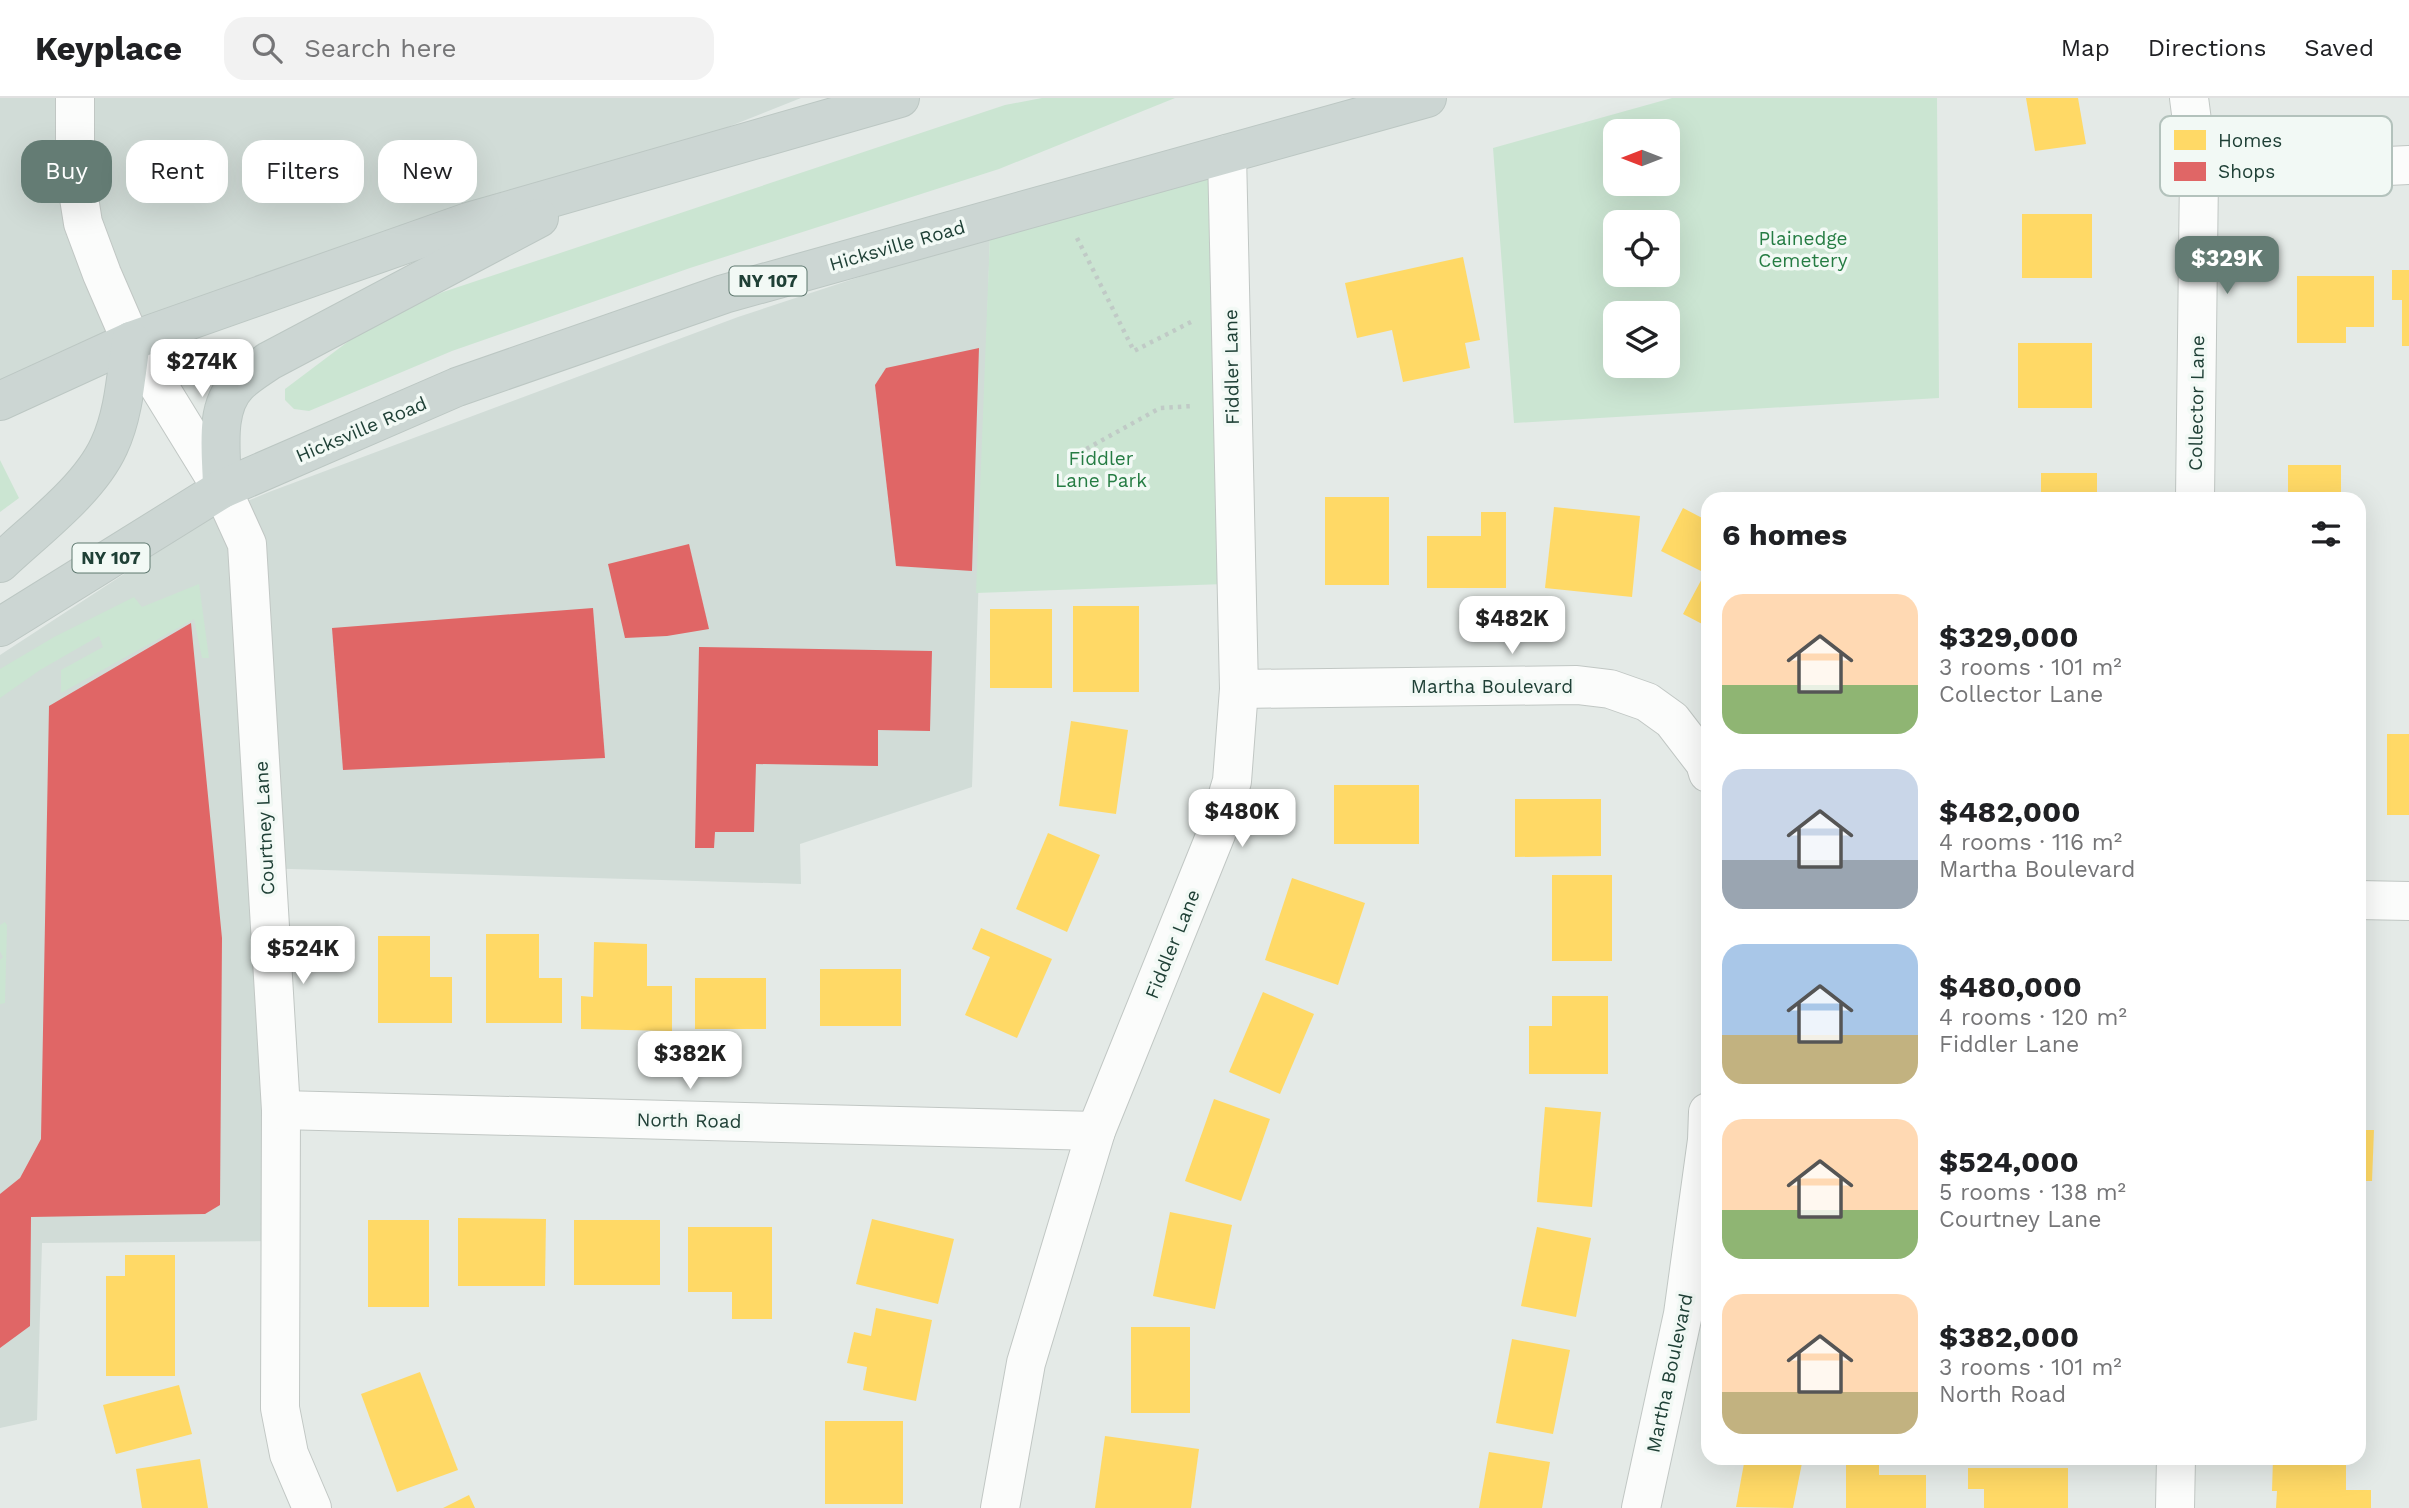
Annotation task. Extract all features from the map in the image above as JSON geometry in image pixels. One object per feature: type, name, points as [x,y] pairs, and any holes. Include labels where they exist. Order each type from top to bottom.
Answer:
[{"type":"main road","points":[[0,401],[131,341],[468,222],[900,98]]},
{"type":"main road","name":"Hicksville Road","points":[[222,489],[457,387],[724,294],[1427,98]]},
{"type":"main road","points":[[222,489],[222,422],[227,400],[238,384],[269,361],[610,181]]},
{"type":"main road","points":[[0,563],[92,477],[109,445],[120,412],[131,341]]},
{"type":"main road","name":"NY 107","points":[[0,627],[222,489]]},
{"type":"street","name":"Courtney Lane","points":[[75,98],[75,173],[82,223],[131,341],[222,489],[247,544],[281,1110],[280,1408],[289,1454],[312,1508]]},
{"type":"street","name":"Collector Lane","points":[[2189,98],[2191,116]]},
{"type":"street","name":"Fiddler Lane","points":[[1000,1508],[1026,1363],[1096,1131],[1216,834],[1232,781],[1239,689],[1227,154]]},
{"type":"street","name":"Collector Lane","points":[[2195,492],[2199,196]]},
{"type":"street","name":"Martha Boulevard","points":[[1239,689],[1577,685],[1610,689],[1647,702],[1672,720],[1701,757]]},
{"type":"street","points":[[2366,900],[2409,901]]},
{"type":"street","name":"North Road","points":[[281,1110],[1096,1131]]},
{"type":"street","name":"Martha Boulevard","points":[[1641,1508],[1684,1314],[1701,1185]]},
{"type":"street","points":[[2175,1508],[2176,1465]]},
{"type":"path","points":[[1058,199],[1134,351],[1230,303]]},
{"type":"path","points":[[1079,453],[1160,408],[1232,404]]},
{"type":"shaded area","points":[[0,98],[801,98],[0,415]]},
{"type":"shaded area","points":[[990,234],[972,787],[800,844],[801,884],[257,868],[271,1241],[42,1243],[37,1420],[0,1428],[0,655],[216,514],[738,317]]},
{"type":"green space","points":[[1042,98],[1175,98],[999,169],[690,268],[452,351],[309,411],[294,409],[285,400],[285,389],[370,325],[443,292],[1005,105]]},
{"type":"green space","name":"Plainedge Cemetery","points":[[1672,98],[1937,98],[1939,398],[1514,423],[1493,148]]},
{"type":"green space","name":"Fiddler Lane Park","points":[[1211,170],[1224,584],[976,593],[990,234]]},
{"type":"green space","points":[[0,460],[19,498],[0,512]]},
{"type":"green space","points":[[199,584],[209,658],[202,658],[194,619],[61,693],[61,670],[103,647],[99,636],[40,670],[0,698],[0,669],[54,637],[134,597],[142,607]]},
{"type":"green space","points":[[5,922],[5,1003],[0,1004],[0,960],[3,957],[0,951],[0,925]]},
{"type":"building: Homes","points":[[2026,98],[2078,98],[2086,144],[2035,151]]},
{"type":"building: Homes","points":[[2022,214],[2092,214],[2092,278],[2022,278]]},
{"type":"building: Homes","points":[[1463,257],[1480,340],[1465,343],[1470,368],[1403,382],[1392,330],[1357,338],[1345,283]]},
{"type":"building: Homes","points":[[2392,270],[2409,270],[2409,346],[2402,346],[2402,300],[2392,300]]},
{"type":"building: Homes","points":[[2297,276],[2374,276],[2374,327],[2346,327],[2346,343],[2297,343]]},
{"type":"building: Homes","points":[[2018,343],[2092,343],[2092,408],[2018,408]]},
{"type":"building: Homes","points":[[2288,465],[2341,465],[2341,492],[2288,492]]},
{"type":"building: Homes","points":[[2041,473],[2097,473],[2097,492],[2041,492]]},
{"type":"building: Homes","points":[[1325,497],[1389,497],[1389,585],[1325,585]]},
{"type":"building: Homes","points":[[1554,507],[1640,516],[1632,597],[1545,588]]},
{"type":"building: Homes","points":[[1683,508],[1701,517],[1701,571],[1661,551]]},
{"type":"building: Homes","points":[[1481,512],[1506,512],[1506,588],[1427,588],[1427,536],[1481,536]]},
{"type":"building: Homes","points":[[1701,580],[1701,623],[1683,614]]},
{"type":"building: Homes","points":[[1073,606],[1139,606],[1139,692],[1073,692]]},
{"type":"building: Homes","points":[[990,609],[1052,609],[1052,688],[990,688]]},
{"type":"building: Homes","points":[[1071,721],[1128,730],[1116,814],[1059,806]]},
{"type":"building: Homes","points":[[2387,734],[2409,734],[2409,815],[2387,815]]},
{"type":"building: Homes","points":[[1334,785],[1419,785],[1419,844],[1334,844]]},
{"type":"building: Homes","points":[[1515,799],[1601,799],[1601,856],[1515,857]]},
{"type":"building: Homes","points":[[1048,833],[1100,855],[1067,932],[1016,909]]},
{"type":"building: Homes","points":[[1552,875],[1612,875],[1612,961],[1552,961]]},
{"type":"building: Homes","points":[[1292,878],[1365,903],[1338,985],[1265,960]]},
{"type":"building: Homes","points":[[981,928],[1052,959],[1017,1038],[965,1015],[990,957],[972,949]]},
{"type":"building: Homes","points":[[486,934],[539,934],[539,978],[562,978],[562,1023],[486,1023]]},
{"type":"building: Homes","points":[[378,936],[430,936],[430,977],[452,977],[452,1023],[378,1023]]},
{"type":"building: Homes","points":[[594,942],[647,944],[647,986],[672,986],[672,1031],[581,1029],[581,996],[593,997]]},
{"type":"building: Homes","points":[[820,969],[901,969],[901,1026],[820,1026]]},
{"type":"building: Homes","points":[[695,978],[766,978],[766,1029],[695,1029]]},
{"type":"building: Homes","points":[[1263,992],[1314,1014],[1280,1094],[1229,1072]]},
{"type":"building: Homes","points":[[1552,996],[1608,996],[1608,1074],[1529,1074],[1529,1026],[1552,1026]]},
{"type":"building: Homes","points":[[1214,1099],[1270,1119],[1241,1201],[1185,1181]]},
{"type":"building: Homes","points":[[1545,1107],[1601,1112],[1592,1207],[1537,1202]]},
{"type":"building: Homes","points":[[2366,1130],[2374,1130],[2372,1181],[2366,1181]]},
{"type":"building: Homes","points":[[1170,1212],[1232,1225],[1215,1309],[1153,1296]]},
{"type":"building: Homes","points":[[458,1218],[546,1219],[545,1286],[458,1286]]},
{"type":"building: Homes","points":[[872,1219],[954,1239],[938,1304],[856,1284]]},
{"type":"building: Homes","points":[[368,1220],[429,1220],[429,1307],[368,1307]]},
{"type":"building: Homes","points":[[574,1220],[660,1220],[660,1285],[574,1285]]},
{"type":"building: Homes","points":[[688,1227],[772,1227],[772,1319],[732,1319],[732,1292],[688,1292]]},
{"type":"building: Homes","points":[[1537,1227],[1591,1238],[1576,1317],[1521,1306]]},
{"type":"building: Homes","points":[[125,1255],[175,1255],[175,1376],[106,1376],[106,1276],[125,1276]]},
{"type":"building: Homes","points":[[876,1308],[932,1320],[916,1401],[863,1390],[867,1367],[847,1363],[854,1332],[871,1336]]},
{"type":"building: Homes","points":[[1131,1327],[1190,1327],[1190,1413],[1131,1413]]},
{"type":"building: Homes","points":[[1512,1339],[1570,1350],[1553,1434],[1496,1423]]},
{"type":"building: Homes","points":[[420,1372],[458,1470],[397,1492],[361,1394]]},
{"type":"building: Homes","points":[[179,1385],[192,1434],[116,1454],[103,1405]]},
{"type":"building: Homes","points":[[825,1421],[903,1421],[903,1504],[825,1504]]},
{"type":"building: Homes","points":[[1105,1436],[1199,1449],[1191,1508],[1095,1508]]},
{"type":"building: Homes","points":[[1489,1452],[1550,1462],[1542,1508],[1479,1508]]},
{"type":"building: Homes","points":[[200,1459],[208,1508],[142,1508],[136,1469]]},
{"type":"building: Homes","points":[[1744,1465],[1802,1465],[1793,1508],[1736,1507]]},
{"type":"building: Homes","points":[[1846,1465],[1879,1465],[1879,1475],[1926,1475],[1926,1508],[1846,1508]]},
{"type":"building: Homes","points":[[2273,1465],[2346,1465],[2346,1490],[2371,1490],[2371,1508],[2276,1508],[2277,1491],[2272,1491]]},
{"type":"building: Homes","points":[[1968,1468],[2068,1468],[2068,1508],[1984,1508],[1984,1489],[1968,1489]]},
{"type":"building: Homes","points":[[469,1495],[475,1508],[443,1508]]},
{"type":"building: Shops","points":[[979,348],[972,571],[896,566],[875,385],[886,368]]},
{"type":"building: Shops","points":[[689,544],[709,629],[667,636],[625,638],[608,564]]},
{"type":"building: Shops","points":[[593,608],[605,758],[343,770],[332,628]]},
{"type":"building: Shops","points":[[191,623],[222,938],[220,1205],[205,1214],[31,1217],[30,1326],[0,1348],[0,1194],[20,1178],[41,1139],[49,706]]},
{"type":"building: Shops","points":[[699,647],[932,651],[930,731],[878,730],[878,766],[756,764],[754,832],[715,832],[714,848],[695,848]]}]
